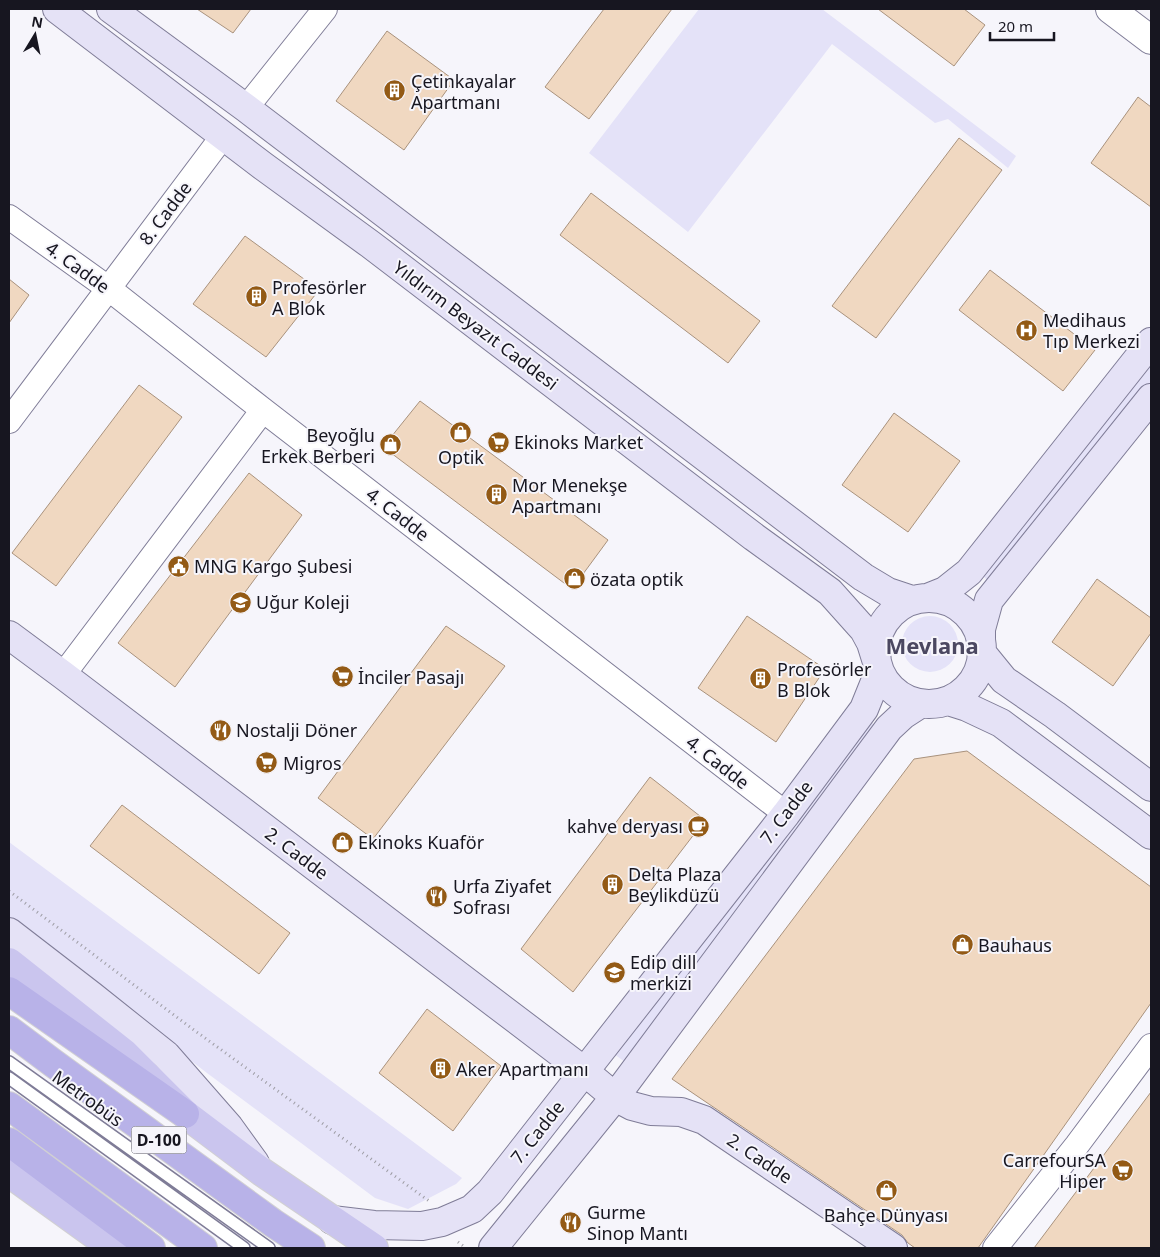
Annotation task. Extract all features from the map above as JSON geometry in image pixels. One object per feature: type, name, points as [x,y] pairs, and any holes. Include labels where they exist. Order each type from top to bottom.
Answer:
[{"type":"highway","points":[[9,991],[185,1114]]},
{"type":"highway","name":"D-100","points":[[9,1030],[258,1212],[311,1248]]},
{"type":"highway","points":[[9,1106],[202,1248]]},
{"type":"highway","points":[[9,1142],[151,1248]]},
{"type":"main road","name":"Yıldırım Beyazıt Caddesi","points":[[57,9],[223,136],[370,244],[754,537],[830,592],[864,630],[871,642],[877,665]]},
{"type":"main road","name":"Yıldırım Beyazıt Caddesi","points":[[112,9],[246,108],[863,577],[888,592],[921,599]]},
{"type":"main road","name":"8. Cadde","points":[[223,136],[246,108]]},
{"type":"main road","points":[[1151,342],[969,572],[945,592],[899,607],[887,617],[880,629],[876,644],[877,665],[886,683],[896,692],[907,700],[933,705],[948,701],[961,694],[971,683],[979,670],[982,646],[981,629],[989,600],[1151,398]]},
{"type":"main road","points":[[921,599],[948,601],[963,610],[974,623],[982,646],[1004,680],[1055,715],[1151,787]]},
{"type":"main road","name":"2. Cadde","points":[[9,635],[584,1071],[615,1097],[632,1106],[651,1111],[681,1112],[704,1120],[893,1248]]},
{"type":"main road","name":"7. Cadde","points":[[332,1220],[374,1225],[422,1226],[442,1222],[472,1209],[490,1192],[786,814],[864,709],[877,665]]},
{"type":"main road","points":[[948,701],[967,707],[1001,723],[1151,835]]},
{"type":"main road","name":"7. Cadde","points":[[493,1248],[615,1097],[889,728],[903,715],[920,704]]},
{"type":"main road","points":[[9,932],[166,1055],[229,1127],[262,1172]]},
{"type":"main road","points":[[9,962],[124,1052],[185,1114],[262,1172],[374,1248]]},
{"type":"main road","points":[[9,1173],[113,1248]]},
{"type":"street","name":"8. Cadde","points":[[246,108],[325,9]]},
{"type":"street","points":[[1110,9],[1151,40]]},
{"type":"street","name":"8. Cadde","points":[[9,421],[223,136]]},
{"type":"street","name":"4. Cadde","points":[[9,217],[108,288],[786,814]]},
{"type":"street","points":[[63,675],[263,410]]},
{"type":"street","points":[[995,1248],[1151,1046]]},
{"type":"lane","name":"Metrobüs","points":[[9,1062],[269,1248]]},
{"type":"lane","name":"Metrobüs","points":[[9,1078],[244,1248]]},
{"type":"path","points":[[9,891],[209,1041],[435,1205],[442,1222]]},
{"type":"shaded area","points":[[699,9],[822,9],[1016,156],[1008,168],[948,119],[935,123],[832,44],[688,232],[589,153]]},
{"type":"shaded area","points":[[1151,359],[1151,385],[989,582],[981,574]]},
{"type":"shaded area","points":[[930,616],[941,618],[950,624],[956,633],[958,644],[956,655],[950,664],[941,670],[930,672],[919,670],[910,664],[904,655],[902,644],[904,633],[910,624],[919,618]]},
{"type":"shaded area","points":[[867,719],[876,726],[625,1062],[614,1054]]},
{"type":"shaded area","points":[[9,842],[462,1178],[456,1184],[408,1209],[375,1198],[207,1073],[9,921]]},
{"type":"building","points":[[197,9],[251,9],[233,33]]},
{"type":"building","points":[[604,9],[672,9],[589,119],[545,87]]},
{"type":"building","points":[[878,9],[964,9],[985,25],[954,66]]},
{"type":"building","name":"Çetinkayalar Apartmanı","points":[[387,31],[454,80],[404,150],[336,101]]},
{"type":"building","points":[[1138,97],[1151,107],[1151,207],[1091,163]]},
{"type":"building","points":[[959,138],[1002,170],[876,338],[832,306]]},
{"type":"building","points":[[591,193],[760,321],[728,363],[560,235]]},
{"type":"building","name":"Profesörler A Blok","points":[[245,236],[319,290],[266,357],[193,304]]},
{"type":"building","name":"Medihaus Tıp Merkezi","points":[[990,270],[1095,350],[1063,391],[959,310]]},
{"type":"building","points":[[9,279],[29,295],[9,323]]},
{"type":"building","points":[[139,385],[182,417],[56,586],[12,553]]},
{"type":"building","name":"Mor Menekşe Apartmanı","points":[[420,401],[608,540],[572,589],[383,447]]},
{"type":"building","points":[[894,413],[960,461],[908,532],[842,485]]},
{"type":"building","points":[[249,473],[302,515],[175,687],[118,643]]},
{"type":"building","points":[[1097,579],[1151,618],[1151,633],[1113,686],[1052,642]]},
{"type":"building","name":"Profesörler B Blok","points":[[747,616],[825,669],[776,742],[698,688]]},
{"type":"building","points":[[446,626],[505,666],[373,839],[318,798]]},
{"type":"building","name":"Bauhaus","points":[[967,751],[1151,887],[1151,1003],[978,1248],[915,1248],[902,1235],[672,1079],[914,759]]},
{"type":"building","name":"Delta Plaza Beylikdüzü","points":[[650,777],[705,820],[573,992],[521,949]]},
{"type":"building","points":[[122,805],[290,933],[259,974],[90,846]]},
{"type":"building","name":"Aker Apartmanı","points":[[427,1009],[501,1066],[453,1131],[379,1073]]},
{"type":"building","name":"CarrefourSA Hiper","points":[[1151,1092],[1151,1248],[1034,1248]]},
{"type":"place","name":"Çetinkayalar Apartmanı","points":[[395,91]]},
{"type":"place","name":"Profesörler A Blok","points":[[256,297]]},
{"type":"place","name":"Medihaus Tıp Merkezi","points":[[1027,330]]},
{"type":"place","name":"Optik","points":[[461,432]]},
{"type":"place","name":"Ekinoks Market","points":[[498,442]]},
{"type":"place","name":"Beyoğlu Erkek Berberi","points":[[391,445]]},
{"type":"place","name":"Mor Menekşe Apartmanı","points":[[496,495]]},
{"type":"place","name":"MNG Kargo Şubesi","points":[[178,566]]},
{"type":"place","name":"özata optik","points":[[574,579]]},
{"type":"place","name":"Uğur Koleji","points":[[240,602]]},
{"type":"place","name":"İnciler Pasajı","points":[[342,677]]},
{"type":"place","name":"Profesörler B Blok","points":[[761,679]]},
{"type":"place","name":"Nostalji Döner","points":[[220,730]]},
{"type":"place","name":"Migros","points":[[267,763]]},
{"type":"place","name":"kahve deryası","points":[[699,826]]},
{"type":"place","name":"Ekinoks Kuaför","points":[[342,842]]},
{"type":"place","name":"Delta Plaza Beylikdüzü","points":[[612,884]]},
{"type":"place","name":"Urfa Ziyafet Sofrası","points":[[437,896]]},
{"type":"place","name":"Bauhaus","points":[[962,945]]},
{"type":"place","name":"Edip dill merkizi","points":[[614,972]]},
{"type":"place","name":"Aker Apartmanı","points":[[440,1069]]},
{"type":"place","name":"CarrefourSA Hiper","points":[[1122,1170]]},
{"type":"place","name":"Bahçe Dünyası","points":[[886,1190]]},
{"type":"place","name":"Gurme Sinop Mantı","points":[[571,1222]]},
{"type":"district","name":"Mevlana","points":[[932,645]]}]
